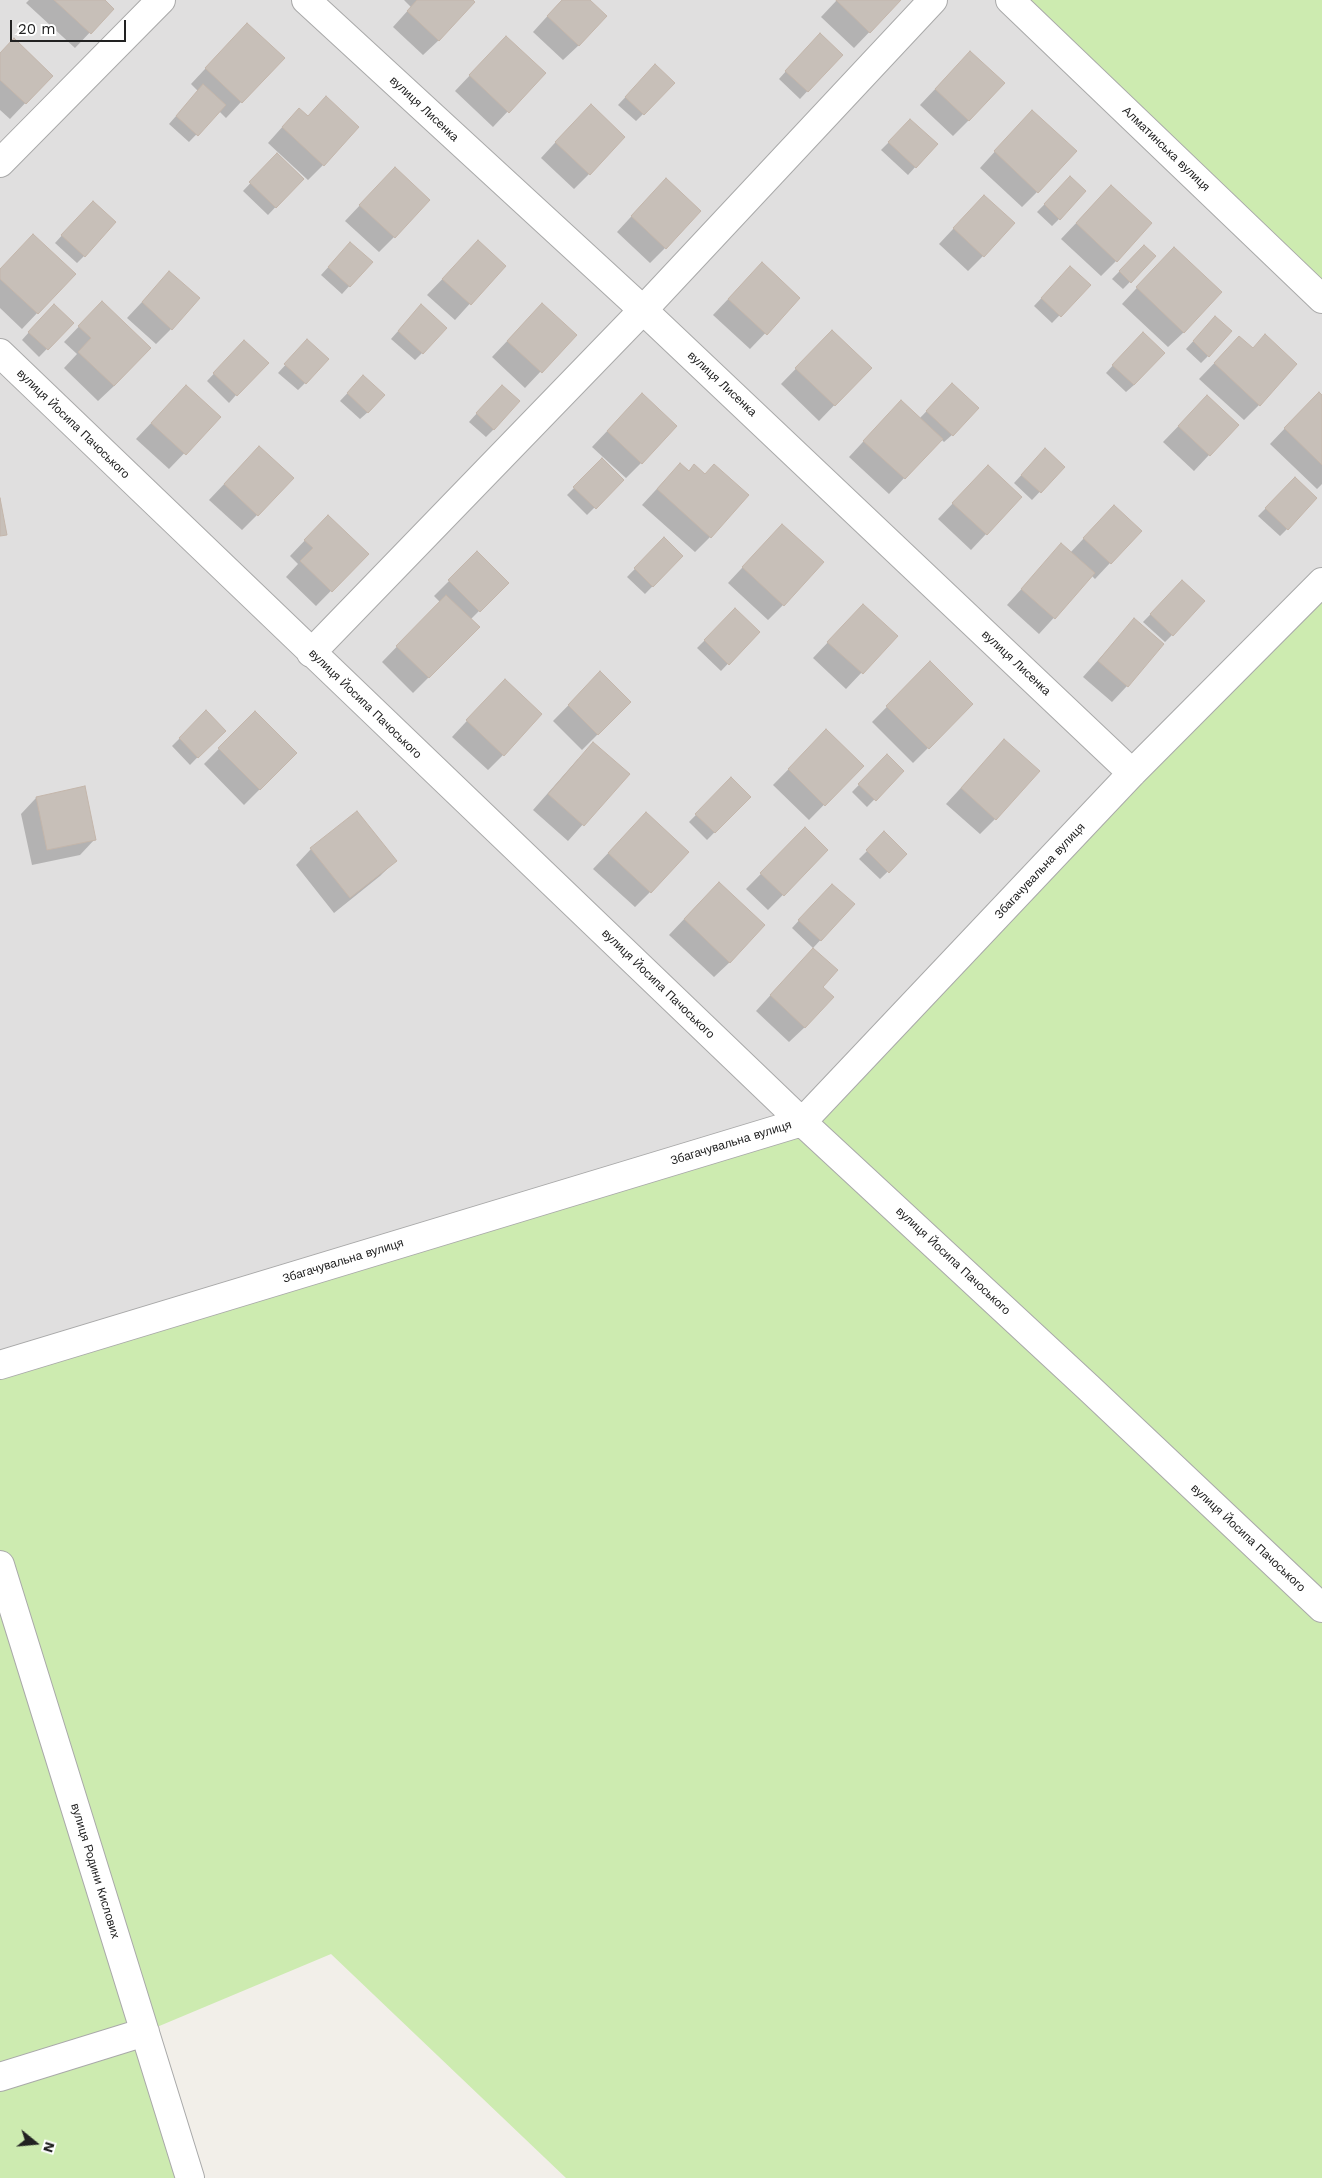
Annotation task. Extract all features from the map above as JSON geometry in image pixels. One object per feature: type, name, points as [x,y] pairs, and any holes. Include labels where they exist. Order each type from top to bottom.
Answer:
[{"type":"street","points":[[0,163],[161,0]]},
{"type":"street","name":"вулиця Лисенка","points":[[306,0],[643,310],[1132,773]]},
{"type":"street","points":[[311,653],[643,310],[932,0]]},
{"type":"street","name":"Алматинська вулиця","points":[[1010,0],[1322,299]]},
{"type":"street","name":"вулиця Йосипа Пачоського","points":[[0,354],[802,1122],[1090,1389],[1322,1608]]},
{"type":"street","name":"Збагачувальна вулиця","points":[[0,1366],[802,1122],[1132,773],[1322,582]]},
{"type":"street","name":"вулиця Родини Кислових","points":[[0,1565],[190,2178]]},
{"type":"street","points":[[0,2078],[146,2032]]},
{"type":"shaded area","points":[[0,0],[1010,0],[1322,299],[1322,582],[802,1122],[0,1365]]},
{"type":"green space","points":[[1010,0],[1322,0],[1322,299]]},
{"type":"green space","points":[[1322,582],[1322,2178],[566,2178],[331,1954],[145,2032],[189,2178],[0,2178],[0,1365],[802,1122]]},
{"type":"building","points":[[54,0],[105,0],[114,9],[91,34]]},
{"type":"building","points":[[417,0],[473,0],[475,2],[439,41],[407,11]]},
{"type":"building","points":[[562,0],[590,0],[607,16],[579,46],[547,16]]},
{"type":"building","points":[[836,0],[901,0],[870,33]]},
{"type":"building","points":[[247,23],[285,58],[242,103],[205,68]]},
{"type":"building","points":[[820,33],[843,55],[808,92],[785,71]]},
{"type":"building","points":[[506,36],[546,73],[509,113],[469,75]]},
{"type":"building","points":[[14,38],[53,76],[26,104],[0,80],[0,53]]},
{"type":"building","points":[[970,51],[1005,83],[969,121],[935,89]]},
{"type":"building","points":[[655,64],[675,83],[644,115],[625,97]]},
{"type":"building","points":[[203,84],[226,105],[198,136],[176,116]]},
{"type":"building","points":[[326,96],[359,127],[324,166],[282,127],[299,108],[308,116]]},
{"type":"building","points":[[591,104],[625,137],[590,175],[555,142]]},
{"type":"building","points":[[1032,110],[1077,151],[1038,193],[994,151]]},
{"type":"building","points":[[910,119],[938,144],[916,168],[888,142]]},
{"type":"building","points":[[277,153],[304,179],[276,208],[249,182]]},
{"type":"building","points":[[395,167],[430,200],[395,238],[359,205]]},
{"type":"building","points":[[1070,176],[1086,191],[1060,220],[1044,204]]},
{"type":"building","points":[[666,178],[701,211],[666,249],[631,216]]},
{"type":"building","points":[[1111,185],[1152,223],[1117,262],[1076,223]]},
{"type":"building","points":[[984,195],[1015,223],[984,257],[953,228]]},
{"type":"building","points":[[93,201],[116,222],[85,257],[61,235]]},
{"type":"building","points":[[33,234],[76,274],[38,314],[0,279],[0,269]]},
{"type":"building","points":[[478,240],[506,266],[471,305],[442,279]]},
{"type":"building","points":[[350,242],[373,262],[350,287],[328,267]]},
{"type":"building","points":[[1144,245],[1156,256],[1131,283],[1119,271]]},
{"type":"building","points":[[1174,247],[1222,292],[1184,333],[1136,287]]},
{"type":"building","points":[[762,262],[800,298],[767,335],[728,299]]},
{"type":"building","points":[[1070,266],[1091,285],[1061,317],[1041,298]]},
{"type":"building","points":[[169,271],[200,298],[172,330],[142,302]]},
{"type":"building","points":[[102,301],[151,348],[114,386],[78,352],[91,338],[78,326]]},
{"type":"building","points":[[542,303],[577,335],[542,373],[507,341]]},
{"type":"building","points":[[54,304],[74,323],[48,350],[28,332]]},
{"type":"building","points":[[421,304],[447,328],[423,354],[398,331]]},
{"type":"building","points":[[1215,316],[1232,331],[1209,357],[1193,341]]},
{"type":"building","points":[[832,330],[872,368],[835,406],[795,368]]},
{"type":"building","points":[[1143,332],[1165,353],[1134,385],[1112,365]]},
{"type":"building","points":[[1265,334],[1297,364],[1260,406],[1214,363],[1239,336],[1253,348]]},
{"type":"building","points":[[307,339],[329,359],[306,384],[284,364]]},
{"type":"building","points":[[244,340],[269,363],[237,396],[213,373]]},
{"type":"building","points":[[363,375],[385,395],[368,413],[347,393]]},
{"type":"building","points":[[952,383],[979,408],[953,436],[926,411]]},
{"type":"building","points":[[186,385],[221,417],[186,455],[151,423]]},
{"type":"building","points":[[502,385],[520,401],[494,430],[476,413]]},
{"type":"building","points":[[1319,392],[1322,395],[1322,465],[1284,428]]},
{"type":"building","points":[[642,393],[677,426],[642,464],[607,431]]},
{"type":"building","points":[[1207,395],[1239,425],[1210,456],[1178,426]]},
{"type":"building","points":[[901,400],[943,439],[905,479],[863,441]]},
{"type":"building","points":[[259,446],[294,478],[258,516],[224,484]]},
{"type":"building","points":[[1045,448],[1065,467],[1041,493],[1021,475]]},
{"type":"building","points":[[602,458],[624,480],[596,509],[573,487]]},
{"type":"building","points":[[680,463],[689,471],[694,464],[705,474],[714,464],[749,495],[711,538],[657,489]]},
{"type":"building","points":[[988,465],[1022,497],[987,535],[952,503]]},
{"type":"building","points":[[1295,477],[1317,498],[1288,530],[1265,508]]},
{"type":"building","points":[[0,498],[7,535],[0,536]]},
{"type":"building","points":[[1114,505],[1142,531],[1111,564],[1083,538]]},
{"type":"building","points":[[328,515],[369,554],[332,592],[300,561],[313,548],[304,540]]},
{"type":"building","points":[[782,524],[824,562],[784,606],[742,567]]},
{"type":"building","points":[[664,537],[683,556],[653,587],[634,568]]},
{"type":"building","points":[[1061,543],[1095,573],[1055,619],[1021,589]]},
{"type":"building","points":[[477,551],[509,583],[480,612],[448,580]]},
{"type":"building","points":[[1182,580],[1205,601],[1173,636],[1150,614]]},
{"type":"building","points":[[446,595],[480,627],[429,678],[396,646]]},
{"type":"building","points":[[863,604],[898,636],[863,674],[827,642]]},
{"type":"building","points":[[735,608],[760,632],[729,665],[704,640]]},
{"type":"building","points":[[1134,618],[1164,644],[1128,687],[1098,661]]},
{"type":"building","points":[[930,661],[973,704],[929,749],[886,706]]},
{"type":"building","points":[[600,671],[631,702],[598,735],[568,705]]},
{"type":"building","points":[[505,679],[542,714],[504,756],[466,720]]},
{"type":"building","points":[[206,710],[226,731],[198,758],[179,738]]},
{"type":"building","points":[[255,711],[297,753],[260,790],[218,748]]},
{"type":"building","points":[[826,729],[864,766],[825,806],[788,769]]},
{"type":"building","points":[[1004,739],[1040,771],[996,820],[961,788]]},
{"type":"building","points":[[593,742],[630,774],[584,826],[548,794]]},
{"type":"building","points":[[887,754],[904,771],[876,801],[858,784]]},
{"type":"building","points":[[731,777],[751,797],[715,833],[695,814]]},
{"type":"building","points":[[85,786],[96,840],[47,850],[36,797]]},
{"type":"building","points":[[357,811],[397,861],[350,898],[310,848]]},
{"type":"building","points":[[646,812],[689,852],[651,893],[608,853]]},
{"type":"building","points":[[805,827],[828,850],[784,896],[760,873]]},
{"type":"building","points":[[884,831],[907,854],[889,873],[866,850]]},
{"type":"building","points":[[719,882],[765,925],[730,963],[684,919]]},
{"type":"building","points":[[832,884],[855,904],[821,941],[798,920]]},
{"type":"building","points":[[813,948],[838,970],[823,987],[834,997],[805,1028],[770,995]]}]
